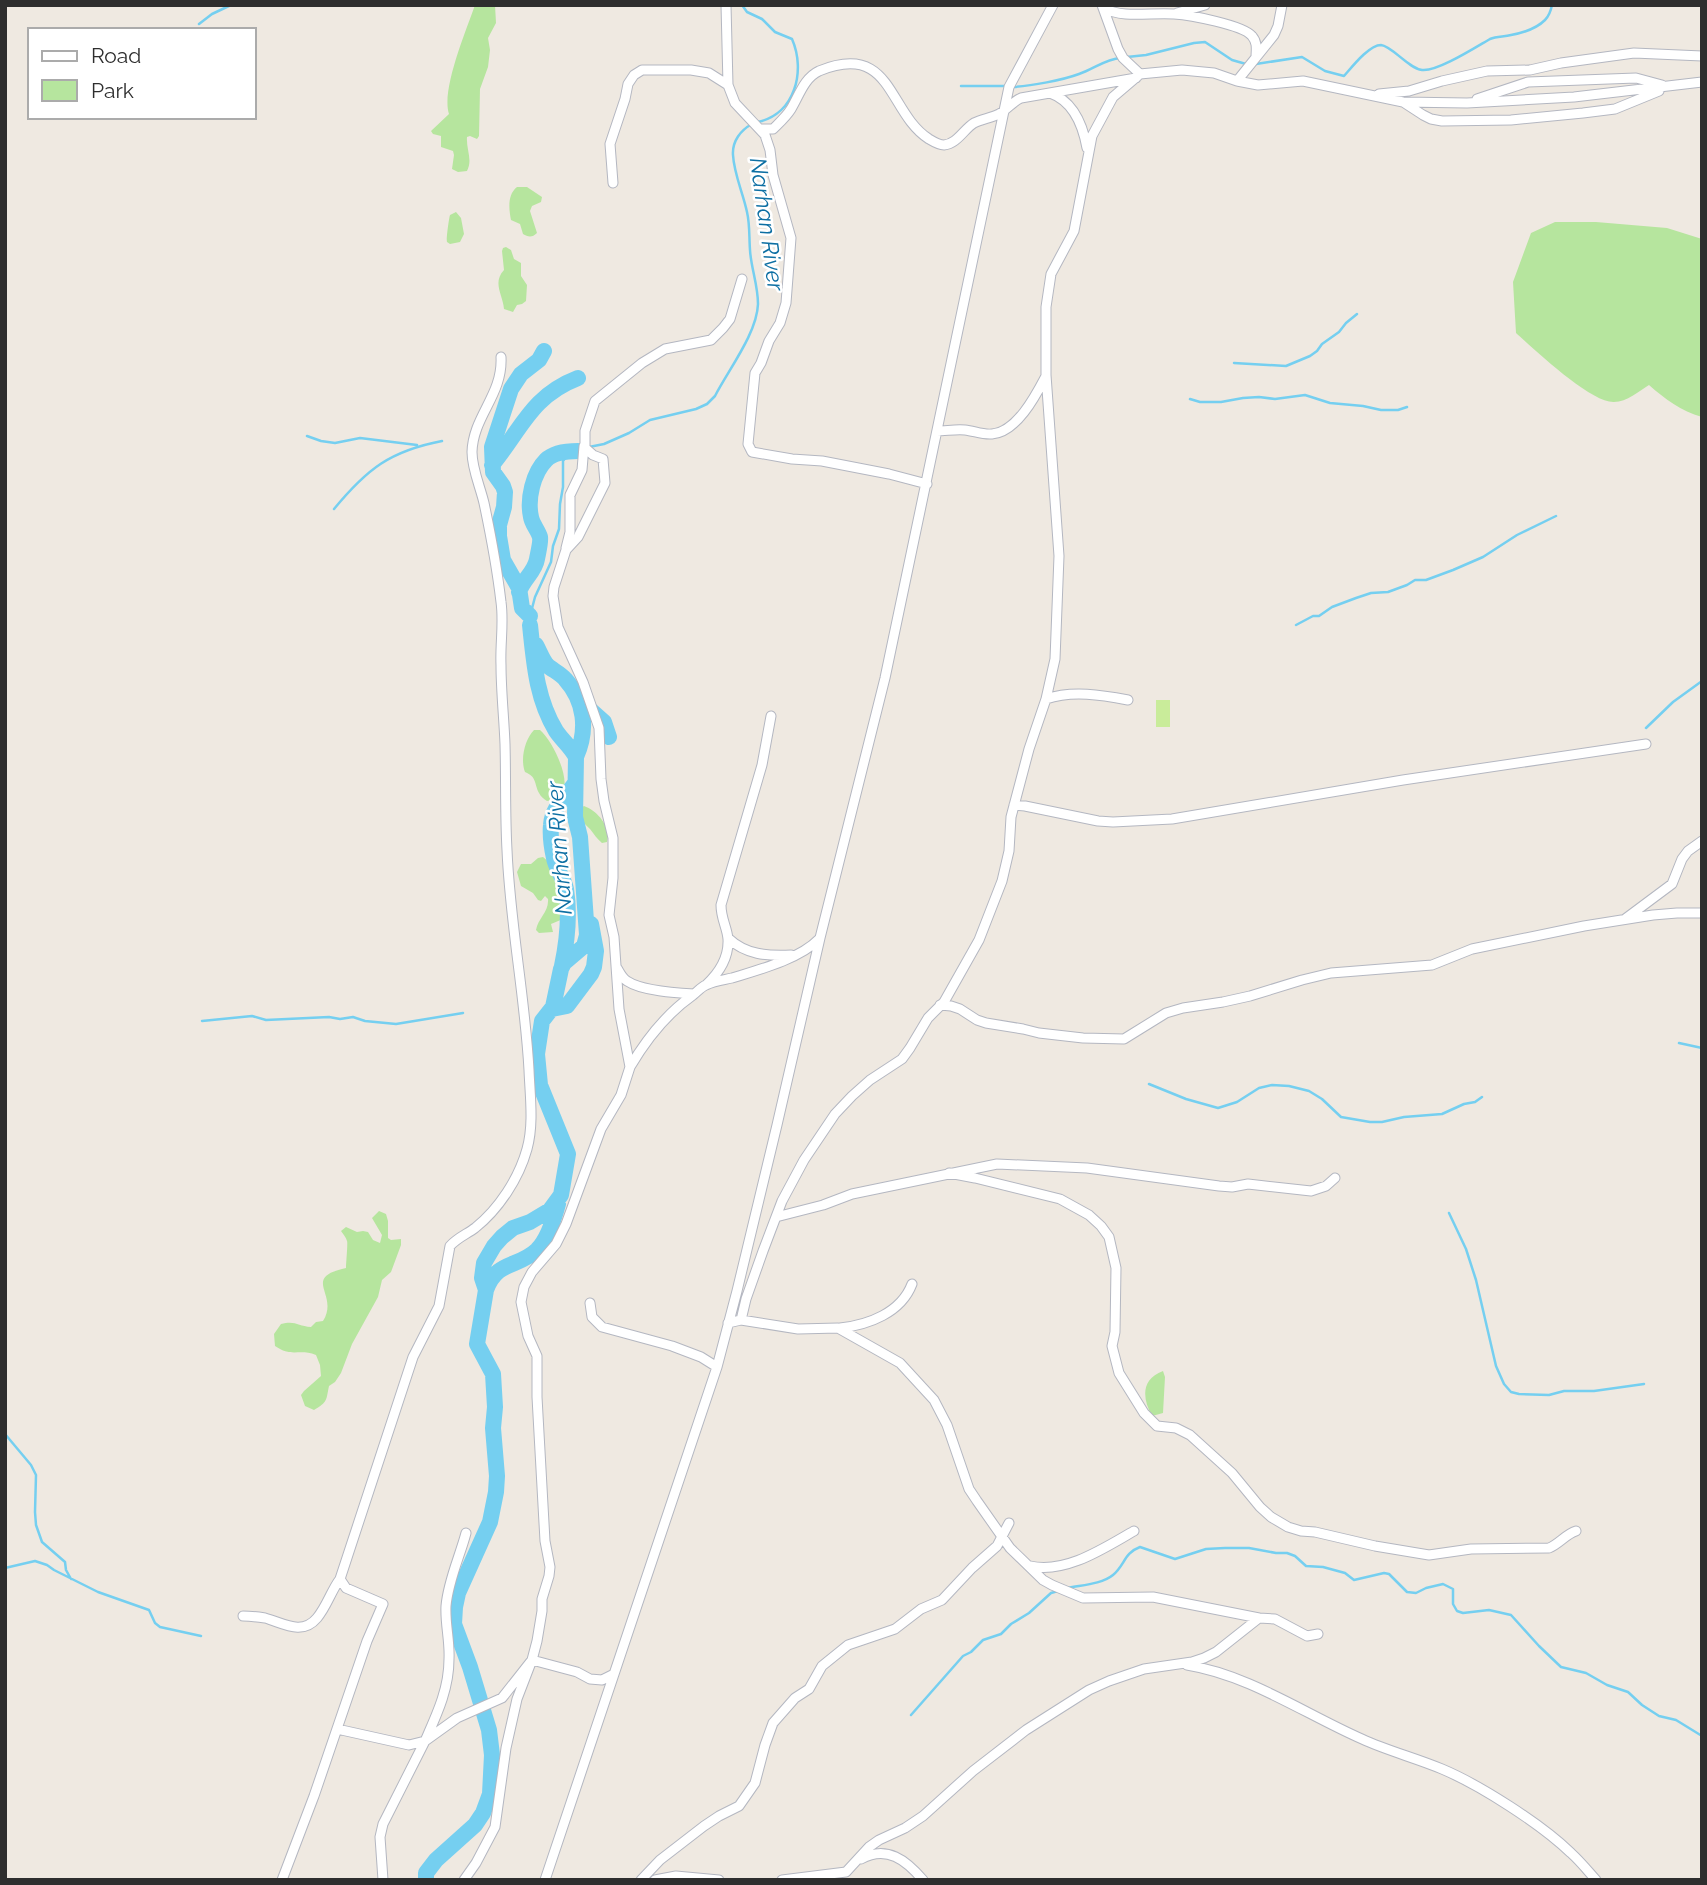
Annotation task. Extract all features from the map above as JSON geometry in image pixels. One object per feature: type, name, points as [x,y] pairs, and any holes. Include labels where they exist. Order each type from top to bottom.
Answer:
[{"type":"street","points":[[726,5],[728,85],[735,103],[765,135],[791,238],[786,303],[780,323],[755,373],[748,444],[752,452],[834,463],[927,484]]},
{"type":"street","points":[[545,1880],[717,1367],[820,938],[886,678],[1009,87],[1054,5]]},
{"type":"street","points":[[1176,14],[1205,5]]},
{"type":"street","points":[[1237,81],[1274,35],[1282,5]]},
{"type":"street","points":[[1103,7],[1110,12],[1176,14],[1238,27],[1254,38],[1257,46],[1255,58]]},
{"type":"street","points":[[1103,7],[1118,49],[1138,76]]},
{"type":"street","points":[[1370,95],[1409,91],[1487,71],[1530,70],[1634,53],[1702,56]]},
{"type":"street","points":[[760,130],[773,129],[779,123],[812,75],[846,64],[863,66],[884,79],[914,125],[927,138],[940,145],[947,145],[974,123],[1003,112],[1012,102],[1021,98],[1182,70],[1214,74],[1258,85],[1303,81],[1403,102],[1467,103],[1573,97],[1702,82]]},
{"type":"street","points":[[613,183],[610,144],[628,84],[634,75],[642,70],[691,70],[709,73],[728,85]]},
{"type":"street","points":[[741,1320],[750,1287],[782,1201],[804,1160],[835,1114],[870,1080],[902,1059],[910,1048],[928,1018],[940,1005],[979,940],[1002,881],[1009,851],[1011,817],[1055,659],[1059,556],[1046,375],[1046,307],[1051,274],[1074,231],[1092,135],[1113,97],[1138,76]]},
{"type":"street","points":[[1467,103],[1528,82],[1636,78],[1667,87]]},
{"type":"street","points":[[1403,102],[1432,119],[1442,121],[1511,120],[1615,109],[1667,87]]},
{"type":"street","points":[[1048,93],[1064,101],[1076,116],[1085,135],[1088,153]]},
{"type":"street","points":[[630,1066],[619,1009],[614,937],[609,915],[613,838],[601,779],[599,728],[583,682],[558,627],[554,611],[554,587],[570,532],[570,495],[582,470],[585,431],[595,401],[642,363],[665,349],[710,340],[730,319],[742,279]]},
{"type":"street","points":[[243,1616],[265,1618],[289,1627],[302,1627],[311,1624],[319,1615],[340,1579],[413,1357],[439,1306],[450,1246],[454,1240],[464,1236],[487,1218],[501,1201],[527,1149],[530,1101],[526,1021],[516,958],[507,851],[500,662],[502,608],[492,537],[472,452],[476,429],[499,382],[501,357]]},
{"type":"street","points":[[937,431],[961,430],[988,435],[1009,428],[1025,412],[1046,375]]},
{"type":"street","points":[[566,550],[578,537],[605,483],[603,458],[593,455],[584,446]]},
{"type":"street","points":[[1046,699],[1055,696],[1091,695],[1128,700]]},
{"type":"street","points":[[464,1880],[495,1827],[506,1748],[517,1699],[532,1660],[550,1567],[545,1541],[537,1356],[528,1336],[521,1302],[524,1287],[556,1244],[566,1224],[601,1129],[621,1095],[630,1066],[642,1046],[665,1018],[706,985],[722,965],[728,938],[721,916],[721,905],[762,765],[771,716]]},
{"type":"street","points":[[1014,805],[1106,821],[1172,819],[1403,780],[1646,744]]},
{"type":"street","points":[[1624,920],[1672,884],[1682,859],[1702,841]]},
{"type":"street","points":[[940,1005],[960,1009],[986,1023],[1039,1033],[1124,1039],[1166,1013],[1223,1002],[1331,973],[1432,965],[1472,949],[1584,926],[1677,913],[1702,913]]},
{"type":"street","points":[[728,938],[745,951],[756,954],[796,954]]},
{"type":"street","points":[[706,985],[769,966],[813,946],[820,938]]},
{"type":"street","points":[[615,965],[624,979],[635,985],[694,994]]},
{"type":"street","points":[[776,1217],[823,1205],[852,1194],[997,1164],[1096,1169],[1219,1186],[1248,1184],[1311,1191],[1335,1178]]},
{"type":"street","points":[[949,1173],[1060,1199],[1089,1215],[1101,1226],[1109,1237],[1116,1268],[1115,1332],[1112,1346],[1119,1373],[1144,1413],[1157,1426],[1175,1428],[1190,1435],[1232,1473],[1270,1517],[1301,1531],[1429,1555],[1471,1549],[1549,1548],[1558,1544],[1570,1532],[1576,1531]]},
{"type":"street","points":[[728,1323],[741,1320],[798,1329],[838,1328],[867,1323],[901,1302],[912,1284]]},
{"type":"street","points":[[590,1303],[592,1317],[603,1326],[672,1346],[701,1357],[717,1367]]},
{"type":"street","points":[[838,1328],[900,1363],[921,1384],[947,1425],[969,1489],[1002,1537],[1052,1586],[1083,1598],[1153,1597],[1275,1619],[1307,1636],[1318,1634]]},
{"type":"street","points":[[641,1880],[660,1860],[704,1826],[739,1806],[755,1783],[773,1723],[795,1698],[809,1689],[822,1666],[848,1645],[895,1629],[921,1609],[942,1600],[997,1546],[1009,1524]]},
{"type":"street","points":[[1030,1566],[1039,1569],[1066,1564],[1134,1531]]},
{"type":"street","points":[[383,1880],[380,1837],[383,1824],[438,1713],[448,1682],[450,1656],[446,1604],[466,1533]]},
{"type":"street","points":[[282,1880],[314,1797],[367,1641],[383,1604],[346,1588],[340,1579]]},
{"type":"street","points":[[782,1880],[846,1872],[869,1847],[905,1828],[1026,1730],[1089,1690],[1144,1669],[1203,1658],[1216,1652],[1259,1618]]},
{"type":"street","points":[[337,1729],[409,1745],[425,1741],[457,1718],[502,1698],[532,1660]]},
{"type":"street","points":[[532,1660],[577,1672],[590,1679],[602,1680],[614,1674]]},
{"type":"street","points":[[1181,1664],[1203,1668],[1266,1692],[1364,1740],[1445,1770],[1477,1787],[1537,1826],[1569,1851],[1596,1880]]},
{"type":"street","points":[[856,1861],[880,1853],[891,1854],[901,1858],[923,1880]]},
{"type":"street","points":[[656,1880],[676,1875],[719,1880]]},
{"type":"green space","points":[[475,5],[495,5],[496,23],[488,38],[488,67],[480,89],[479,136],[477,139],[467,137],[469,167],[467,171],[458,172],[452,169],[453,151],[441,147],[441,136],[431,131],[449,114],[447,103],[451,76]]},
{"type":"green space","points":[[517,187],[527,187],[542,197],[541,202],[532,206],[530,211],[537,233],[532,236],[523,234],[520,224],[511,220],[510,198]]},
{"type":"green space","points":[[456,212],[461,218],[464,234],[460,242],[450,244],[447,240],[450,215]]},
{"type":"green space","points":[[1555,222],[1596,222],[1667,228],[1702,239],[1702,417],[1674,404],[1649,385],[1624,400],[1604,400],[1578,385],[1516,333],[1513,282],[1531,233]]},
{"type":"green space","points":[[506,247],[511,250],[514,259],[521,263],[521,276],[527,285],[526,301],[517,305],[513,312],[504,309],[498,284],[504,270],[502,251]]},
{"type":"green space","points":[[1156,700],[1170,700],[1170,727],[1156,727]]},
{"type":"green space","points":[[534,730],[540,730],[549,741],[563,774],[563,791],[552,800],[543,798],[533,778],[525,772],[524,750]]},
{"type":"green space","points":[[584,806],[602,820],[607,831],[607,842],[602,843],[582,820],[581,808]]},
{"type":"green space","points":[[543,857],[554,869],[562,885],[565,911],[563,919],[551,924],[553,932],[539,933],[536,930],[547,908],[548,899],[545,896],[541,901],[538,900],[533,893],[521,886],[517,872],[521,864],[531,864]]},
{"type":"green space","points":[[379,1211],[386,1214],[388,1238],[401,1239],[401,1245],[391,1272],[382,1280],[378,1297],[352,1344],[341,1373],[329,1386],[324,1403],[314,1410],[305,1406],[301,1395],[321,1376],[316,1355],[281,1350],[275,1346],[274,1334],[281,1324],[293,1323],[311,1327],[316,1322],[323,1321],[327,1311],[323,1282],[325,1277],[346,1268],[347,1242],[341,1231],[346,1227],[357,1232],[368,1232],[373,1240],[380,1243],[382,1235],[372,1218]]},
{"type":"green space","points":[[1163,1371],[1163,1413],[1152,1416],[1145,1396],[1147,1384]]},
{"type":"waterway","points":[[199,24],[231,5]]},
{"type":"waterway","name":"Narhan River","points":[[742,5],[747,12],[762,19],[775,32],[792,39],[798,64],[794,90],[789,101],[771,117],[758,122]]},
{"type":"waterway","points":[[1256,64],[1302,57],[1325,71],[1344,76],[1366,52],[1381,45],[1417,68],[1429,70],[1490,39],[1534,28],[1550,13],[1552,5]]},
{"type":"waterway","points":[[1127,57],[1205,42],[1232,60],[1246,64]]},
{"type":"waterway","points":[[1013,87],[1064,78],[1121,58]]},
{"type":"waterway","points":[[961,86],[1007,86]]},
{"type":"waterway","name":"Narhan River","points":[[589,447],[604,444],[629,433],[650,420],[707,404],[715,396],[748,339],[756,315],[758,297],[748,217],[735,169],[733,150],[738,136],[752,124]]},
{"type":"waterway","points":[[1234,363],[1286,366],[1317,351],[1357,314]]},
{"type":"waterway","points":[[530,616],[522,608],[519,588],[503,560],[499,525],[505,492],[493,472],[492,447],[511,389],[521,374],[539,360],[544,351]]},
{"type":"waterway","points":[[492,465],[538,404],[562,385],[578,378]]},
{"type":"waterway","points":[[1190,399],[1221,402],[1243,398],[1275,399],[1305,395],[1330,403],[1381,410],[1407,407]]},
{"type":"waterway","points":[[307,436],[335,443],[360,438],[417,445]]},
{"type":"waterway","points":[[334,509],[357,483],[381,464],[408,450],[442,441]]},
{"type":"waterway","name":"Narhan River","points":[[530,625],[535,597],[551,562],[559,529],[563,461],[568,454],[578,450]]},
{"type":"waterway","name":"Narhan River","points":[[519,592],[536,564],[540,545],[540,537],[530,510],[534,479],[541,465],[549,457],[561,452],[578,451]]},
{"type":"waterway","points":[[1296,625],[1356,598],[1371,593],[1388,592],[1415,580],[1426,580],[1453,570],[1483,557],[1517,535],[1556,516]]},
{"type":"waterway","name":"Narhan River","points":[[426,1880],[426,1873],[436,1860],[475,1825],[490,1794],[492,1755],[489,1730],[454,1624],[458,1593],[490,1522],[496,1492],[493,1374],[477,1344],[486,1290],[482,1278],[484,1263],[502,1237],[513,1228],[550,1210],[561,1195],[568,1154],[540,1085],[537,1054],[542,1021],[553,1007],[561,969],[564,963],[584,946],[587,935],[580,837],[575,817],[576,757],[556,731],[544,706],[537,680],[530,625]]},
{"type":"waterway","points":[[536,645],[547,665],[563,677],[577,697],[583,726],[576,757]]},
{"type":"waterway","points":[[1646,728],[1673,702],[1702,681]]},
{"type":"waterway","points":[[586,706],[604,722],[609,737]]},
{"type":"waterway","points":[[562,966],[567,928],[567,899],[565,885],[554,858],[551,825],[557,807],[575,783]]},
{"type":"waterway","points":[[552,1009],[567,1006],[591,974],[596,951],[591,924]]},
{"type":"waterway","points":[[202,1021],[252,1016],[266,1020],[353,1017],[396,1024],[463,1013]]},
{"type":"waterway","points":[[1679,1043],[1702,1048]]},
{"type":"waterway","points":[[1149,1084],[1218,1108],[1237,1102],[1259,1088],[1272,1085],[1289,1086],[1309,1091],[1341,1117],[1370,1122],[1442,1114],[1482,1097]]},
{"type":"waterway","points":[[486,1290],[502,1269],[537,1250],[550,1228],[558,1204]]},
{"type":"waterway","points":[[1449,1213],[1466,1249],[1476,1280],[1496,1366],[1511,1392],[1549,1395],[1564,1391],[1594,1391],[1644,1384]]},
{"type":"waterway","points":[[5,1434],[36,1475],[36,1525],[42,1542],[65,1562],[71,1579]]},
{"type":"waterway","points":[[1068,1588],[1108,1578],[1117,1571],[1131,1552],[1140,1547],[1175,1559],[1206,1549],[1249,1548],[1287,1553],[1306,1566],[1345,1573],[1354,1580],[1389,1574],[1407,1592],[1416,1593],[1443,1584],[1453,1589],[1453,1604],[1457,1611],[1463,1613],[1489,1610],[1511,1615],[1561,1667],[1586,1673],[1607,1685],[1628,1692],[1659,1716],[1676,1720],[1702,1736]]},
{"type":"waterway","points":[[5,1568],[35,1561],[47,1565],[98,1592],[149,1610],[160,1627],[201,1636]]},
{"type":"waterway","points":[[911,1715],[963,1656],[983,1640],[1001,1634],[1051,1593],[1058,1591]]}]
